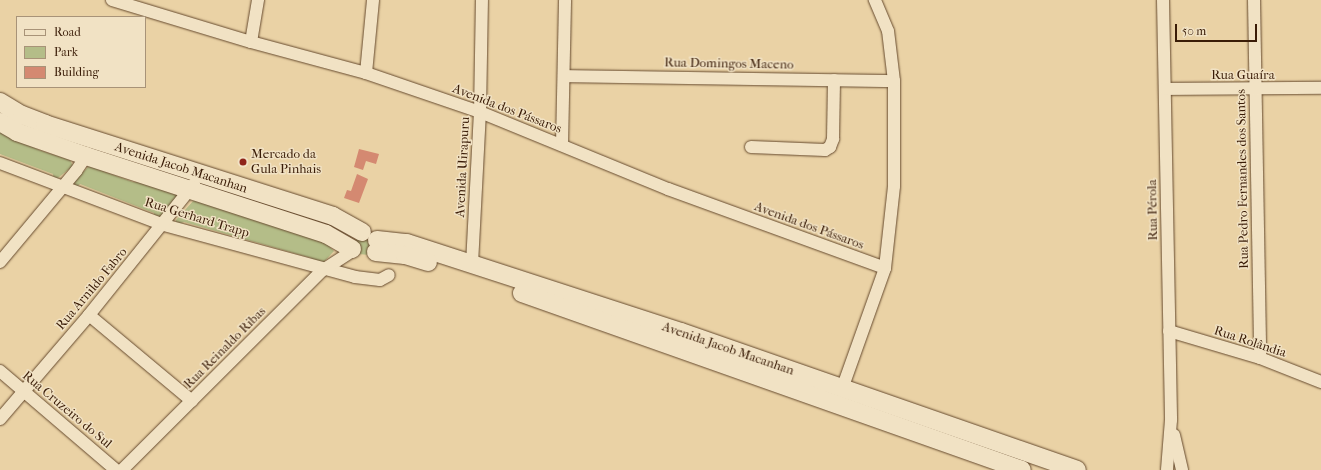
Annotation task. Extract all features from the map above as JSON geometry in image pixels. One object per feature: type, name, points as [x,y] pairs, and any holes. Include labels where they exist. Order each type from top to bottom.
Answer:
[{"type":"main road","name":"Avenida Jacob Macanhan","points":[[0,102],[22,115],[196,181],[326,234],[352,250],[356,256],[365,259],[371,241]]},
{"type":"main road","name":"Avenida Jacob Macanhan","points":[[0,122],[17,132],[86,156],[196,181],[333,216],[371,241],[405,255],[462,273],[1022,470]]},
{"type":"main road","points":[[352,250],[352,240],[371,241]]},
{"type":"main road","name":"Avenida Jacob Macanhan","points":[[371,241],[407,243],[701,338],[842,389],[1078,470]]},
{"type":"street","name":"Avenida dos Pássaros","points":[[112,0],[130,3],[251,42],[366,74],[480,112],[668,189],[885,268]]},
{"type":"street","points":[[251,42],[258,0]]},
{"type":"street","points":[[366,74],[373,0]]},
{"type":"street","name":"Avenida Uirapuru","points":[[472,264],[480,112],[482,0]]},
{"type":"street","points":[[562,145],[565,0]]},
{"type":"street","points":[[842,389],[885,268],[894,186],[894,80],[888,31],[875,0]]},
{"type":"street","name":"Rua Pérola","points":[[1163,0],[1171,420],[1167,470]]},
{"type":"street","name":"Rua Pedro Fernandes dos Santos","points":[[1254,0],[1260,358]]},
{"type":"street","name":"Rua Domingos Maceno","points":[[564,76],[894,80]]},
{"type":"street","points":[[751,147],[825,150],[830,148],[834,139],[834,80]]},
{"type":"street","name":"Rua Guaíra","points":[[1165,89],[1321,88]]},
{"type":"street","points":[[0,262],[63,187],[86,156]]},
{"type":"street","name":"Rua Gerhard Trapp","points":[[0,163],[164,225],[323,270],[380,280],[390,275]]},
{"type":"street","name":"Rua Arnildo Fabro","points":[[0,419],[89,316],[164,225],[196,181]]},
{"type":"street","name":"Rua Reinaldo Ribas","points":[[122,470],[323,270],[352,250]]},
{"type":"street","points":[[89,316],[192,401]]},
{"type":"street","name":"Rua Rolândia","points":[[1169,330],[1260,358],[1321,382]]},
{"type":"street","name":"Rua Cruzeiro do Sul","points":[[0,371],[116,470]]},
{"type":"street","name":"Rua Pérola","points":[[1171,420],[1182,470]]},
{"type":"green space","points":[[0,132],[39,150],[70,160],[73,166],[54,181],[53,174],[0,154]]},
{"type":"green space","points":[[89,166],[133,182],[144,182],[178,195],[163,218],[155,219],[154,213],[80,184],[75,189],[74,181]]},
{"type":"green space","points":[[194,200],[319,236],[334,251],[323,263],[314,264],[311,258],[184,222],[176,225],[176,220]]},
{"type":"green space","points":[[358,237],[373,238],[370,255],[358,254],[354,242]]},
{"type":"building","points":[[359,149],[379,154],[376,164],[366,161],[363,170],[354,167]]},
{"type":"building","points":[[357,174],[368,179],[359,203],[344,198],[347,190],[351,191]]},
{"type":"place","name":"Mercado da Gula Pinhais","points":[[243,162]]}]
